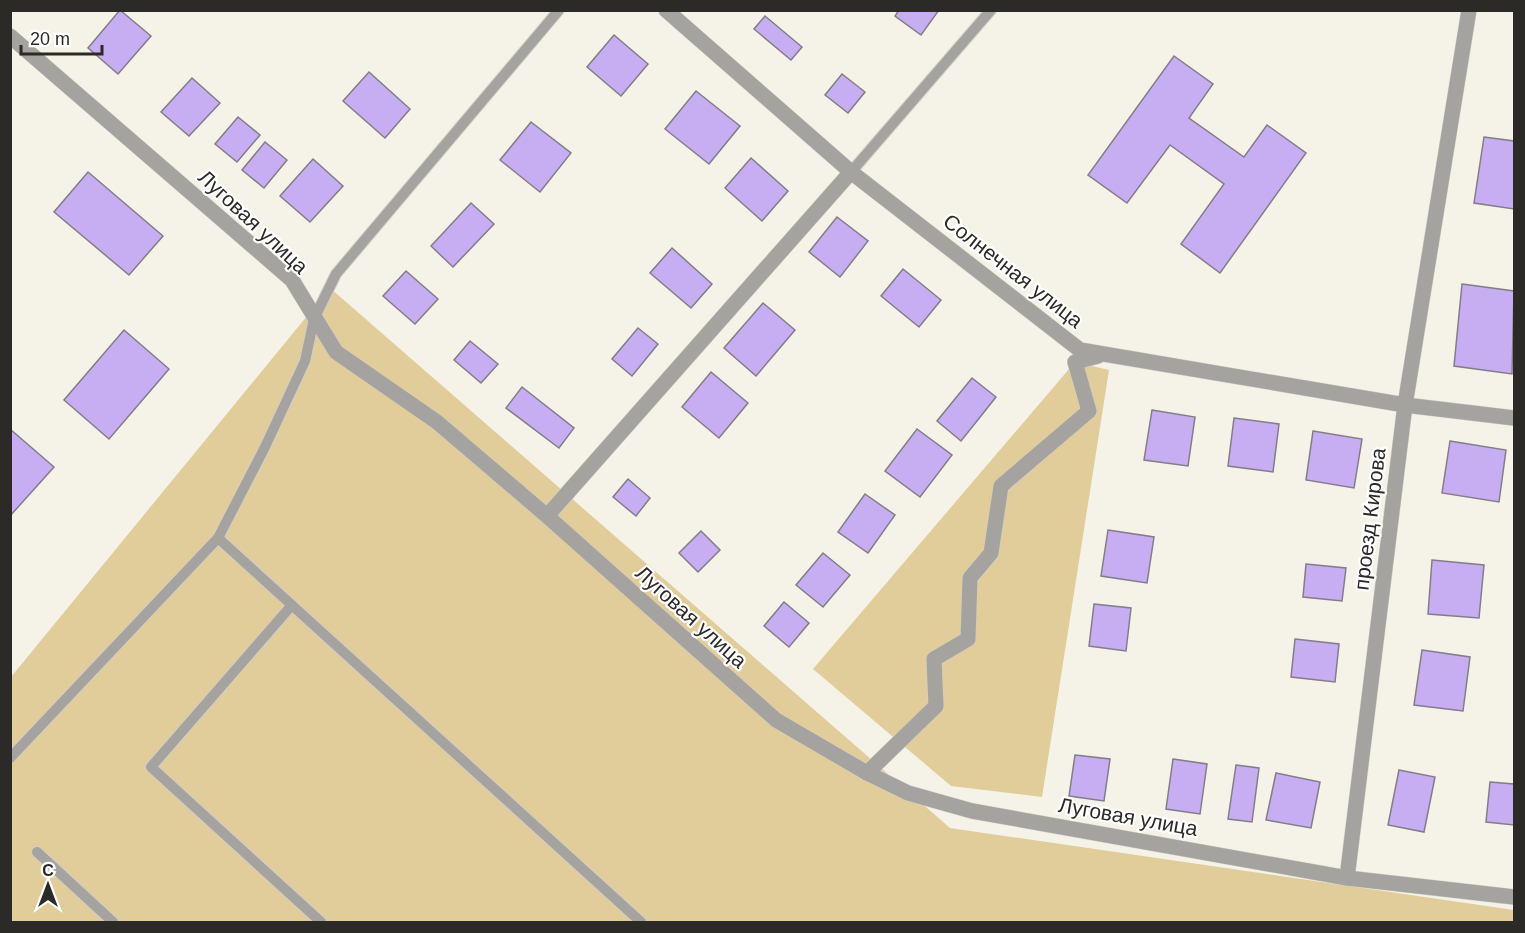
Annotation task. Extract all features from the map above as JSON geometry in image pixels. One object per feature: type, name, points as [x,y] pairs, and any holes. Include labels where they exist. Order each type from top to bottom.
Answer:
[{"type":"street","name":"Солнечная улица","points":[[666,10],[851,172],[1080,350],[1405,405],[1515,418]]},
{"type":"street","name":"проезд Кирова","points":[[1347,878],[1405,405],[1469,10]]},
{"type":"street","name":"Луговая улица","points":[[10,36],[292,280],[336,352],[437,422],[547,516],[776,720],[867,773],[908,793],[972,811],[1347,878],[1515,897]]},
{"type":"street","points":[[547,516],[851,172]]},
{"type":"street","points":[[867,773],[936,706],[934,659],[968,639],[970,578],[991,553],[1001,486],[1089,411],[1075,362],[1107,354]]},
{"type":"lane","points":[[10,758],[218,538],[265,447],[305,361],[314,319],[336,274],[559,10]]},
{"type":"lane","points":[[851,172],[991,10]]},
{"type":"lane","points":[[218,538],[641,922]]},
{"type":"lane","points":[[292,605],[151,767],[321,922]]},
{"type":"lane","points":[[37,852],[113,922]]},
{"type":"shaded area","points":[[330,288],[950,828],[1514,910],[1514,922],[11,922],[11,677]]},
{"type":"shaded area","points":[[1075,362],[1109,370],[1042,797],[951,786],[813,669]]},
{"type":"building","points":[[120,10],[151,36],[118,74],[88,48]]},
{"type":"building","points":[[899,10],[939,10],[921,35],[895,16]]},
{"type":"building","points":[[765,16],[802,47],[791,60],[754,29]]},
{"type":"building","points":[[614,35],[648,64],[621,96],[587,67]]},
{"type":"building","points":[[1174,56],[1213,84],[1189,118],[1244,157],[1267,125],[1306,153],[1220,273],[1181,244],[1224,184],[1170,145],[1127,203],[1088,175]]},
{"type":"building","points":[[369,72],[410,109],[385,138],[343,101]]},
{"type":"building","points":[[842,74],[865,92],[848,113],[825,95]]},
{"type":"building","points":[[192,78],[220,103],[189,136],[161,112]]},
{"type":"building","points":[[696,91],[740,126],[709,164],[665,129]]},
{"type":"building","points":[[238,117],[260,135],[237,162],[215,144]]},
{"type":"building","points":[[531,122],[571,153],[540,192],[500,160]]},
{"type":"building","points":[[1484,137],[1514,141],[1514,209],[1474,203]]},
{"type":"building","points":[[265,142],[287,160],[264,188],[242,170]]},
{"type":"building","points":[[751,158],[788,191],[762,221],[725,188]]},
{"type":"building","points":[[313,159],[343,186],[310,222],[280,196]]},
{"type":"building","points":[[88,172],[163,236],[129,275],[54,212]]},
{"type":"building","points":[[471,203],[494,224],[453,267],[431,246]]},
{"type":"building","points":[[837,217],[868,241],[840,277],[809,252]]},
{"type":"building","points":[[672,248],[712,284],[691,308],[650,273]]},
{"type":"building","points":[[903,269],[941,300],[919,327],[881,296]]},
{"type":"building","points":[[406,271],[438,299],[415,324],[383,296]]},
{"type":"building","points":[[1462,284],[1514,291],[1512,374],[1454,366]]},
{"type":"building","points":[[763,303],[795,330],[756,376],[724,348]]},
{"type":"building","points":[[638,328],[658,344],[632,376],[612,359]]},
{"type":"building","points":[[124,330],[169,369],[109,439],[64,400]]},
{"type":"building","points":[[470,341],[498,364],[481,383],[454,360]]},
{"type":"building","points":[[711,372],[748,403],[719,438],[682,407]]},
{"type":"building","points":[[972,378],[996,397],[961,441],[937,421]]},
{"type":"building","points":[[522,387],[574,428],[559,448],[506,408]]},
{"type":"building","points":[[1152,410],[1195,417],[1188,466],[1144,460]]},
{"type":"building","points":[[1234,418],[1279,424],[1273,472],[1228,466]]},
{"type":"building","points":[[10,429],[54,467],[10,516]]},
{"type":"building","points":[[917,429],[952,455],[920,497],[885,471]]},
{"type":"building","points":[[1313,431],[1362,439],[1354,488],[1306,480]]},
{"type":"building","points":[[1450,441],[1506,450],[1499,502],[1442,493]]},
{"type":"building","points":[[628,479],[650,498],[636,516],[613,497]]},
{"type":"building","points":[[865,494],[895,515],[868,553],[838,532]]},
{"type":"building","points":[[1108,530],[1154,537],[1147,583],[1101,576]]},
{"type":"building","points":[[701,531],[720,550],[698,572],[679,553]]},
{"type":"building","points":[[823,553],[850,575],[823,607],[796,585]]},
{"type":"building","points":[[1432,560],[1484,565],[1479,618],[1428,614]]},
{"type":"building","points":[[1306,564],[1346,568],[1342,601],[1303,597]]},
{"type":"building","points":[[784,602],[809,623],[789,647],[764,626]]},
{"type":"building","points":[[1094,604],[1131,608],[1126,651],[1089,646]]},
{"type":"building","points":[[1295,639],[1339,644],[1335,682],[1291,677]]},
{"type":"building","points":[[1422,650],[1470,657],[1463,711],[1414,705]]},
{"type":"building","points":[[1075,755],[1110,759],[1104,801],[1069,796]]},
{"type":"building","points":[[1173,759],[1207,764],[1200,814],[1166,809]]},
{"type":"building","points":[[1236,765],[1259,768],[1252,822],[1228,819]]},
{"type":"building","points":[[1399,770],[1435,777],[1424,832],[1388,825]]},
{"type":"building","points":[[1276,773],[1320,782],[1311,828],[1266,820]]},
{"type":"building","points":[[1490,782],[1514,784],[1514,825],[1486,822]]}]
